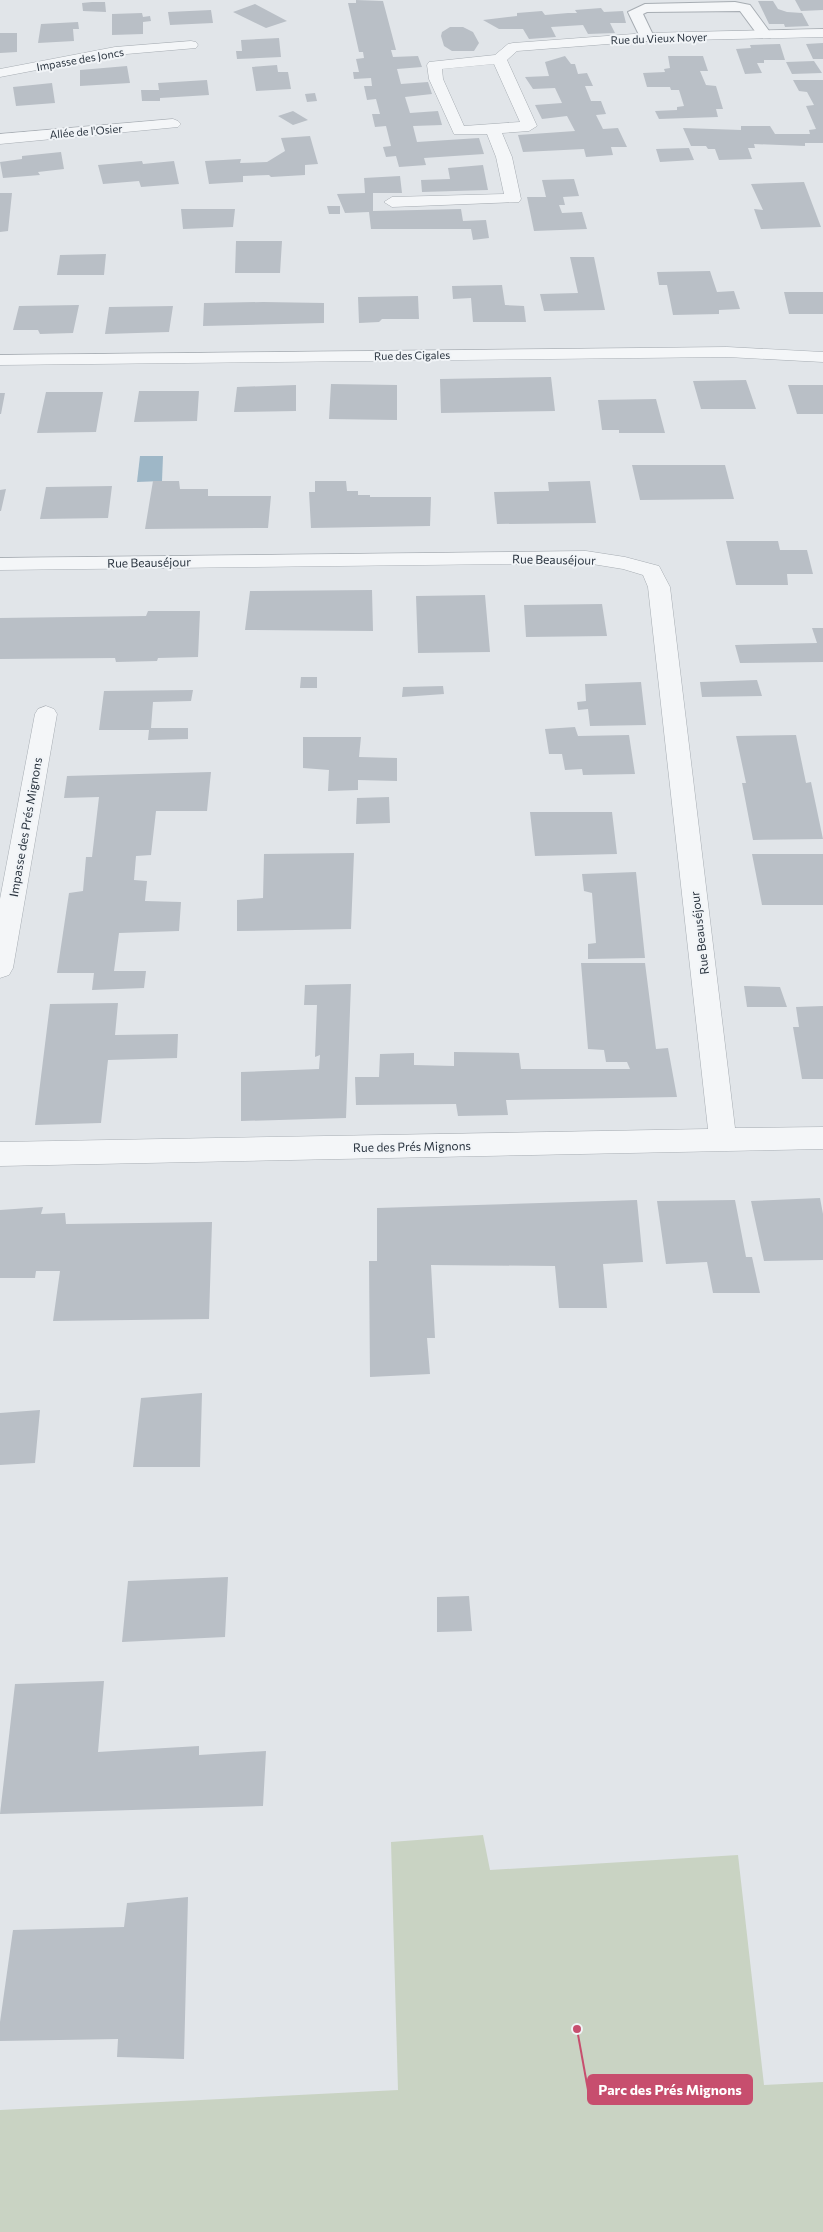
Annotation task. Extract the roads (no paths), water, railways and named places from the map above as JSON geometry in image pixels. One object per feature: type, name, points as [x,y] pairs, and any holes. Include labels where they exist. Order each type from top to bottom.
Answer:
[{"type":"street","name":"Rue du Vieux Noyer","points":[[499,60],[529,126],[459,131],[436,79],[434,65],[499,60],[513,47],[647,37],[823,33]]},
{"type":"street","name":"Impasse des Joncs","points":[[0,73],[115,51],[191,45]]},
{"type":"street","name":"Allée de l'Osier","points":[[0,139],[173,124]]},
{"type":"street","points":[[392,202],[513,199],[504,157],[494,129]]},
{"type":"street","name":"Rue des Cigales","points":[[0,360],[726,352],[823,357]]},
{"type":"street","name":"Rue Beauséjour","points":[[0,564],[586,557],[625,563],[652,571],[659,587],[723,1140]]},
{"type":"street","name":"Impasse des Prés Mignons","points":[[0,968],[46,714]]},
{"type":"street","name":"Rue des Prés Mignons","points":[[0,1154],[823,1138]]},
{"type":"lane","points":[[647,37],[634,12],[645,8],[735,6],[745,8],[765,34]]},
{"type":"water","points":[[140,456],[163,456],[162,481],[137,482]]},
{"type":"place","name":"Parc des Prés Mignons","points":[[577,2029]]}]
